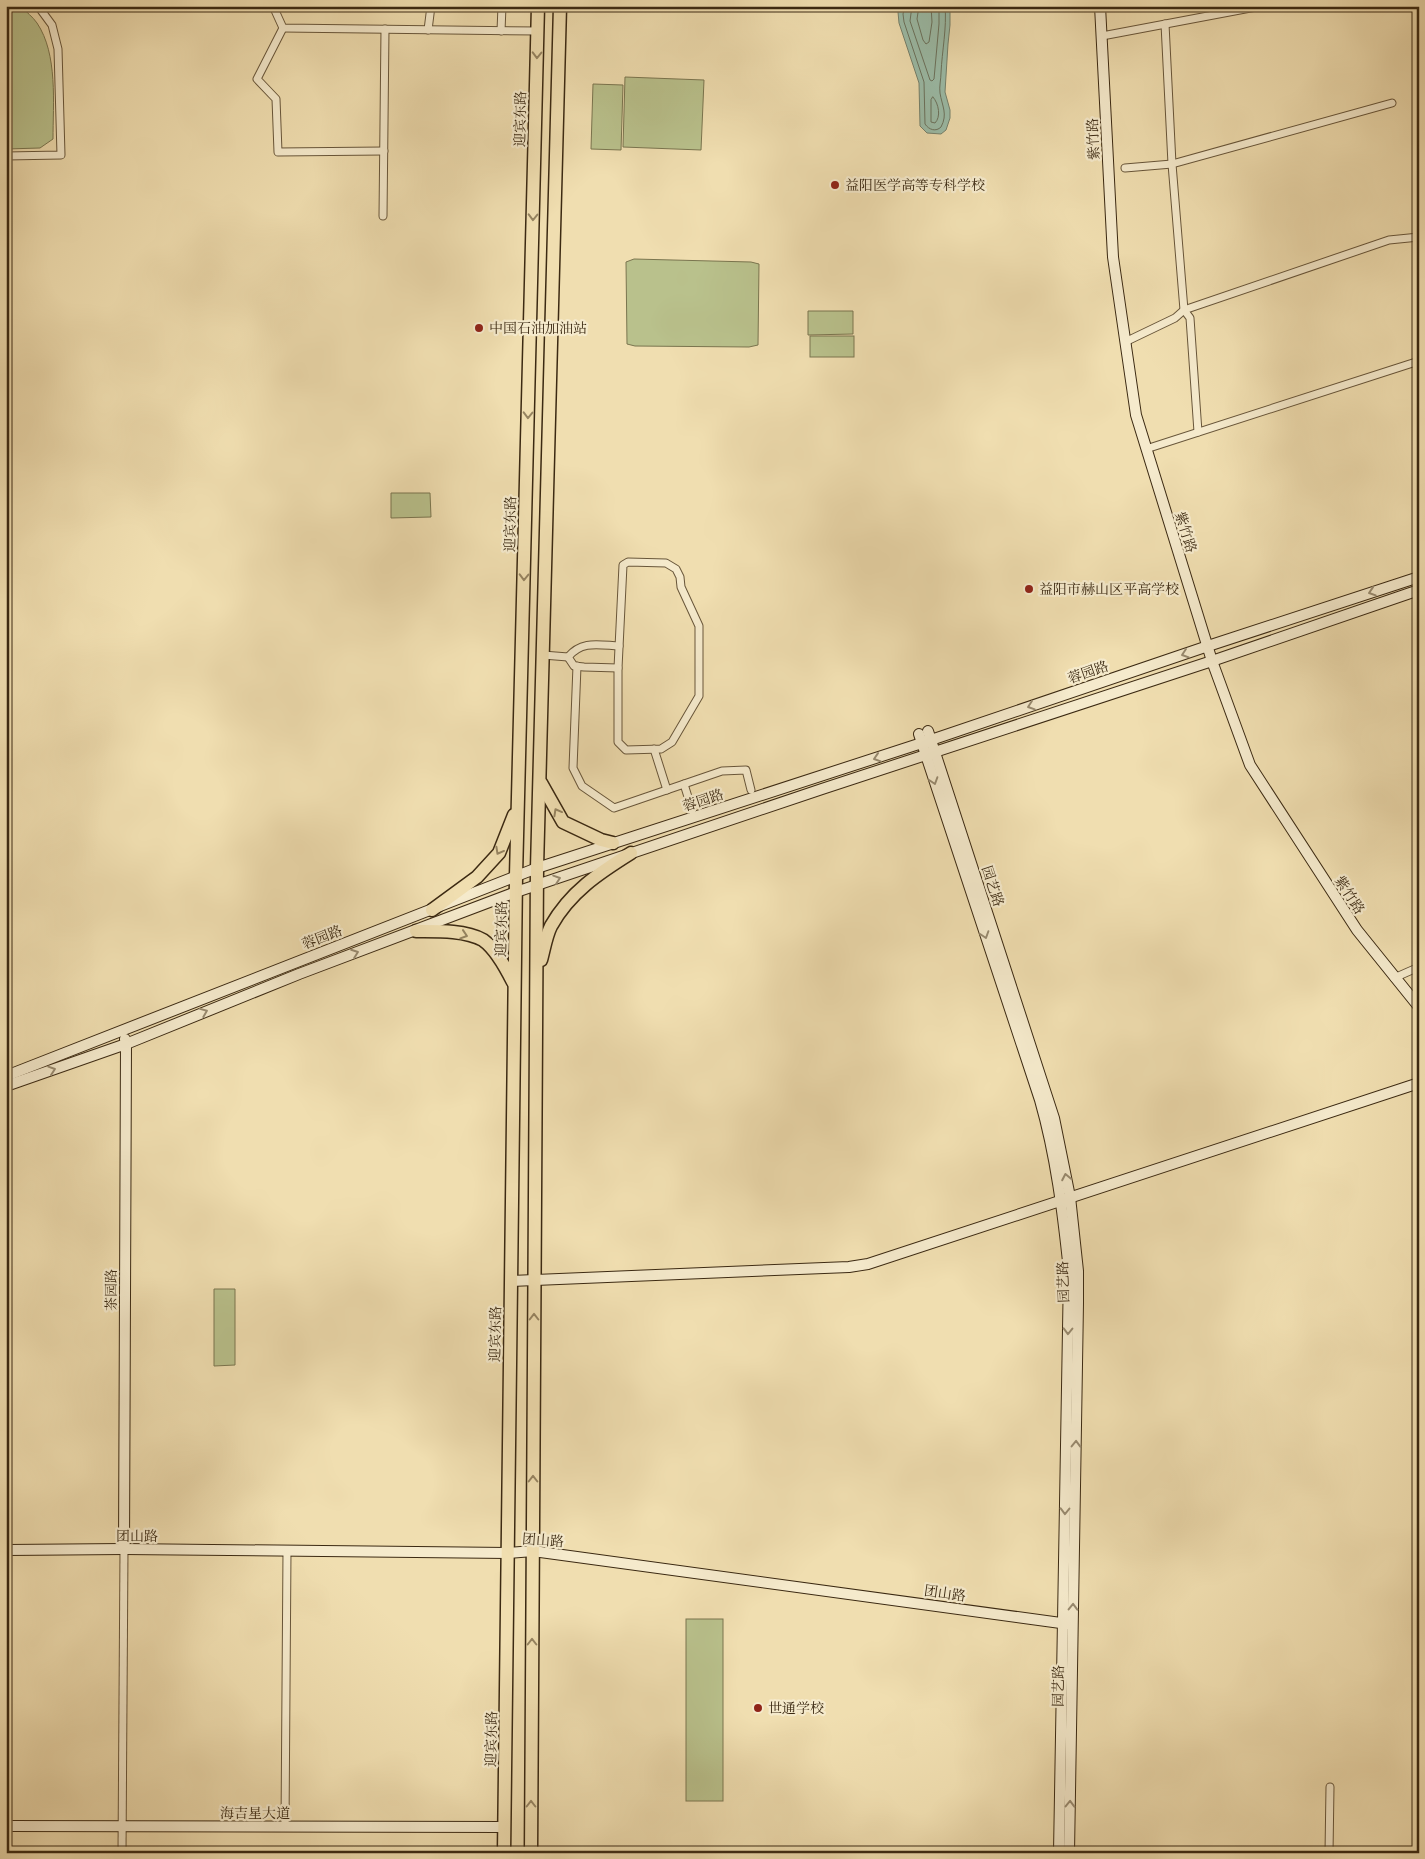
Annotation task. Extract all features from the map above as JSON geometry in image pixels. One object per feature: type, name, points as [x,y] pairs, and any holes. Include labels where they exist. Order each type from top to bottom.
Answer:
[{"type":"highway","name":"迎宾东路","points":[[504,1853],[516,876],[538,6]]},
{"type":"highway","points":[[531,1853],[537,868],[560,6]]},
{"type":"highway","points":[[528,387],[550,387]]},
{"type":"highway","points":[[519,762],[540,762]]},
{"type":"highway","points":[[540,781],[563,822],[614,844]]},
{"type":"highway","points":[[432,910],[478,878],[499,854],[518,806]]},
{"type":"highway","points":[[537,975],[550,928],[567,902],[594,876],[631,853]]},
{"type":"highway","points":[[416,931],[456,932],[483,941],[501,960],[514,986],[537,989]]},
{"type":"street","points":[[6,156],[61,155],[58,49],[52,25],[38,6]]},
{"type":"street","points":[[273,6],[283,28]]},
{"type":"street","points":[[428,30],[431,6]]},
{"type":"street","points":[[501,31],[502,6]]},
{"type":"street","name":"紫竹路","points":[[1100,6],[1113,257],[1136,415],[1212,661],[1250,765],[1357,930],[1419,1007]]},
{"type":"street","points":[[1102,36],[1261,6]]},
{"type":"street","points":[[1165,24],[1172,164],[1184,310],[1190,318],[1198,432]]},
{"type":"street","points":[[283,28],[538,31]]},
{"type":"street","points":[[283,28],[257,80],[276,99],[278,152],[384,151]]},
{"type":"street","points":[[383,216],[385,29]]},
{"type":"street","points":[[1125,168],[1172,164],[1392,103]]},
{"type":"street","points":[[1125,342],[1175,318],[1184,310],[1389,240],[1419,237]]},
{"type":"street","points":[[1146,449],[1419,361]]},
{"type":"street","points":[[628,562],[666,563],[676,569],[680,577],[681,587],[699,626],[699,696],[672,742],[661,749],[626,750],[618,742],[618,668],[622,565],[628,562]]},
{"type":"street","name":"蓉园路","points":[[6,1076],[537,868],[614,844],[925,737],[1419,577]]},
{"type":"street","name":"蓉园路","points":[[6,1086],[126,1044],[299,974],[516,892],[930,753],[1212,661],[1419,590]]},
{"type":"street","points":[[568,657],[574,649],[583,645],[618,646]]},
{"type":"street","points":[[543,655],[568,657]]},
{"type":"street","points":[[568,657],[574,666],[618,668]]},
{"type":"street","points":[[577,666],[574,768],[582,786],[614,808],[722,771],[746,770],[751,790]]},
{"type":"street","name":"园艺路","points":[[925,737],[1040,1100],[1066,1198],[1069,1271],[1069,1853]]},
{"type":"street","points":[[654,749],[667,790]]},
{"type":"street","points":[[684,784],[692,810]]},
{"type":"street","points":[[1394,978],[1419,967]]},
{"type":"street","name":"茶园路","points":[[122,1031],[126,1044],[124,1549]]},
{"type":"street","points":[[511,1281],[849,1267],[868,1264],[1419,1083]]},
{"type":"street","points":[[122,1853],[124,1549]]},
{"type":"street","name":"团山路","points":[[6,1550],[124,1549],[508,1553],[533,1551],[1068,1624]]},
{"type":"street","points":[[285,1826],[287,1551]]},
{"type":"street","name":"园艺路","points":[[1059,1853],[1068,1624]]},
{"type":"street","points":[[1329,1853],[1330,1787]]},
{"type":"street","name":"海吉星大道","points":[[6,1826],[505,1827]]},
{"type":"green space","points":[[6,6],[21,6],[37,23],[44,35],[48,49],[53,80],[53,139],[40,148],[6,149]]},
{"type":"green space","points":[[625,77],[704,80],[701,150],[623,147]]},
{"type":"green space","points":[[593,84],[623,85],[621,150],[591,149]]},
{"type":"green space","points":[[634,259],[751,262],[759,264],[758,345],[749,347],[635,346],[627,344],[626,262]]},
{"type":"green space","points":[[808,311],[853,311],[853,334],[808,335]]},
{"type":"green space","points":[[810,336],[854,336],[854,357],[810,357]]},
{"type":"green space","points":[[391,493],[430,493],[431,517],[391,518]]},
{"type":"green space","points":[[214,1289],[235,1289],[235,1365],[214,1366]]},
{"type":"green space","points":[[686,1619],[723,1619],[723,1801],[686,1801]]},
{"type":"water","points":[[902,6],[950,6],[945,92],[950,110],[950,118],[946,130],[941,134],[927,133],[920,126],[919,83],[899,23],[898,12]]},
{"type":"place","name":"益阳医学高等专科学校","points":[[835,185]]},
{"type":"place","name":"中国石油加油站","points":[[479,328]]},
{"type":"place","name":"益阳市赫山区平高学校","points":[[1029,589]]},
{"type":"place","name":"世通学校","points":[[758,1708]]}]
